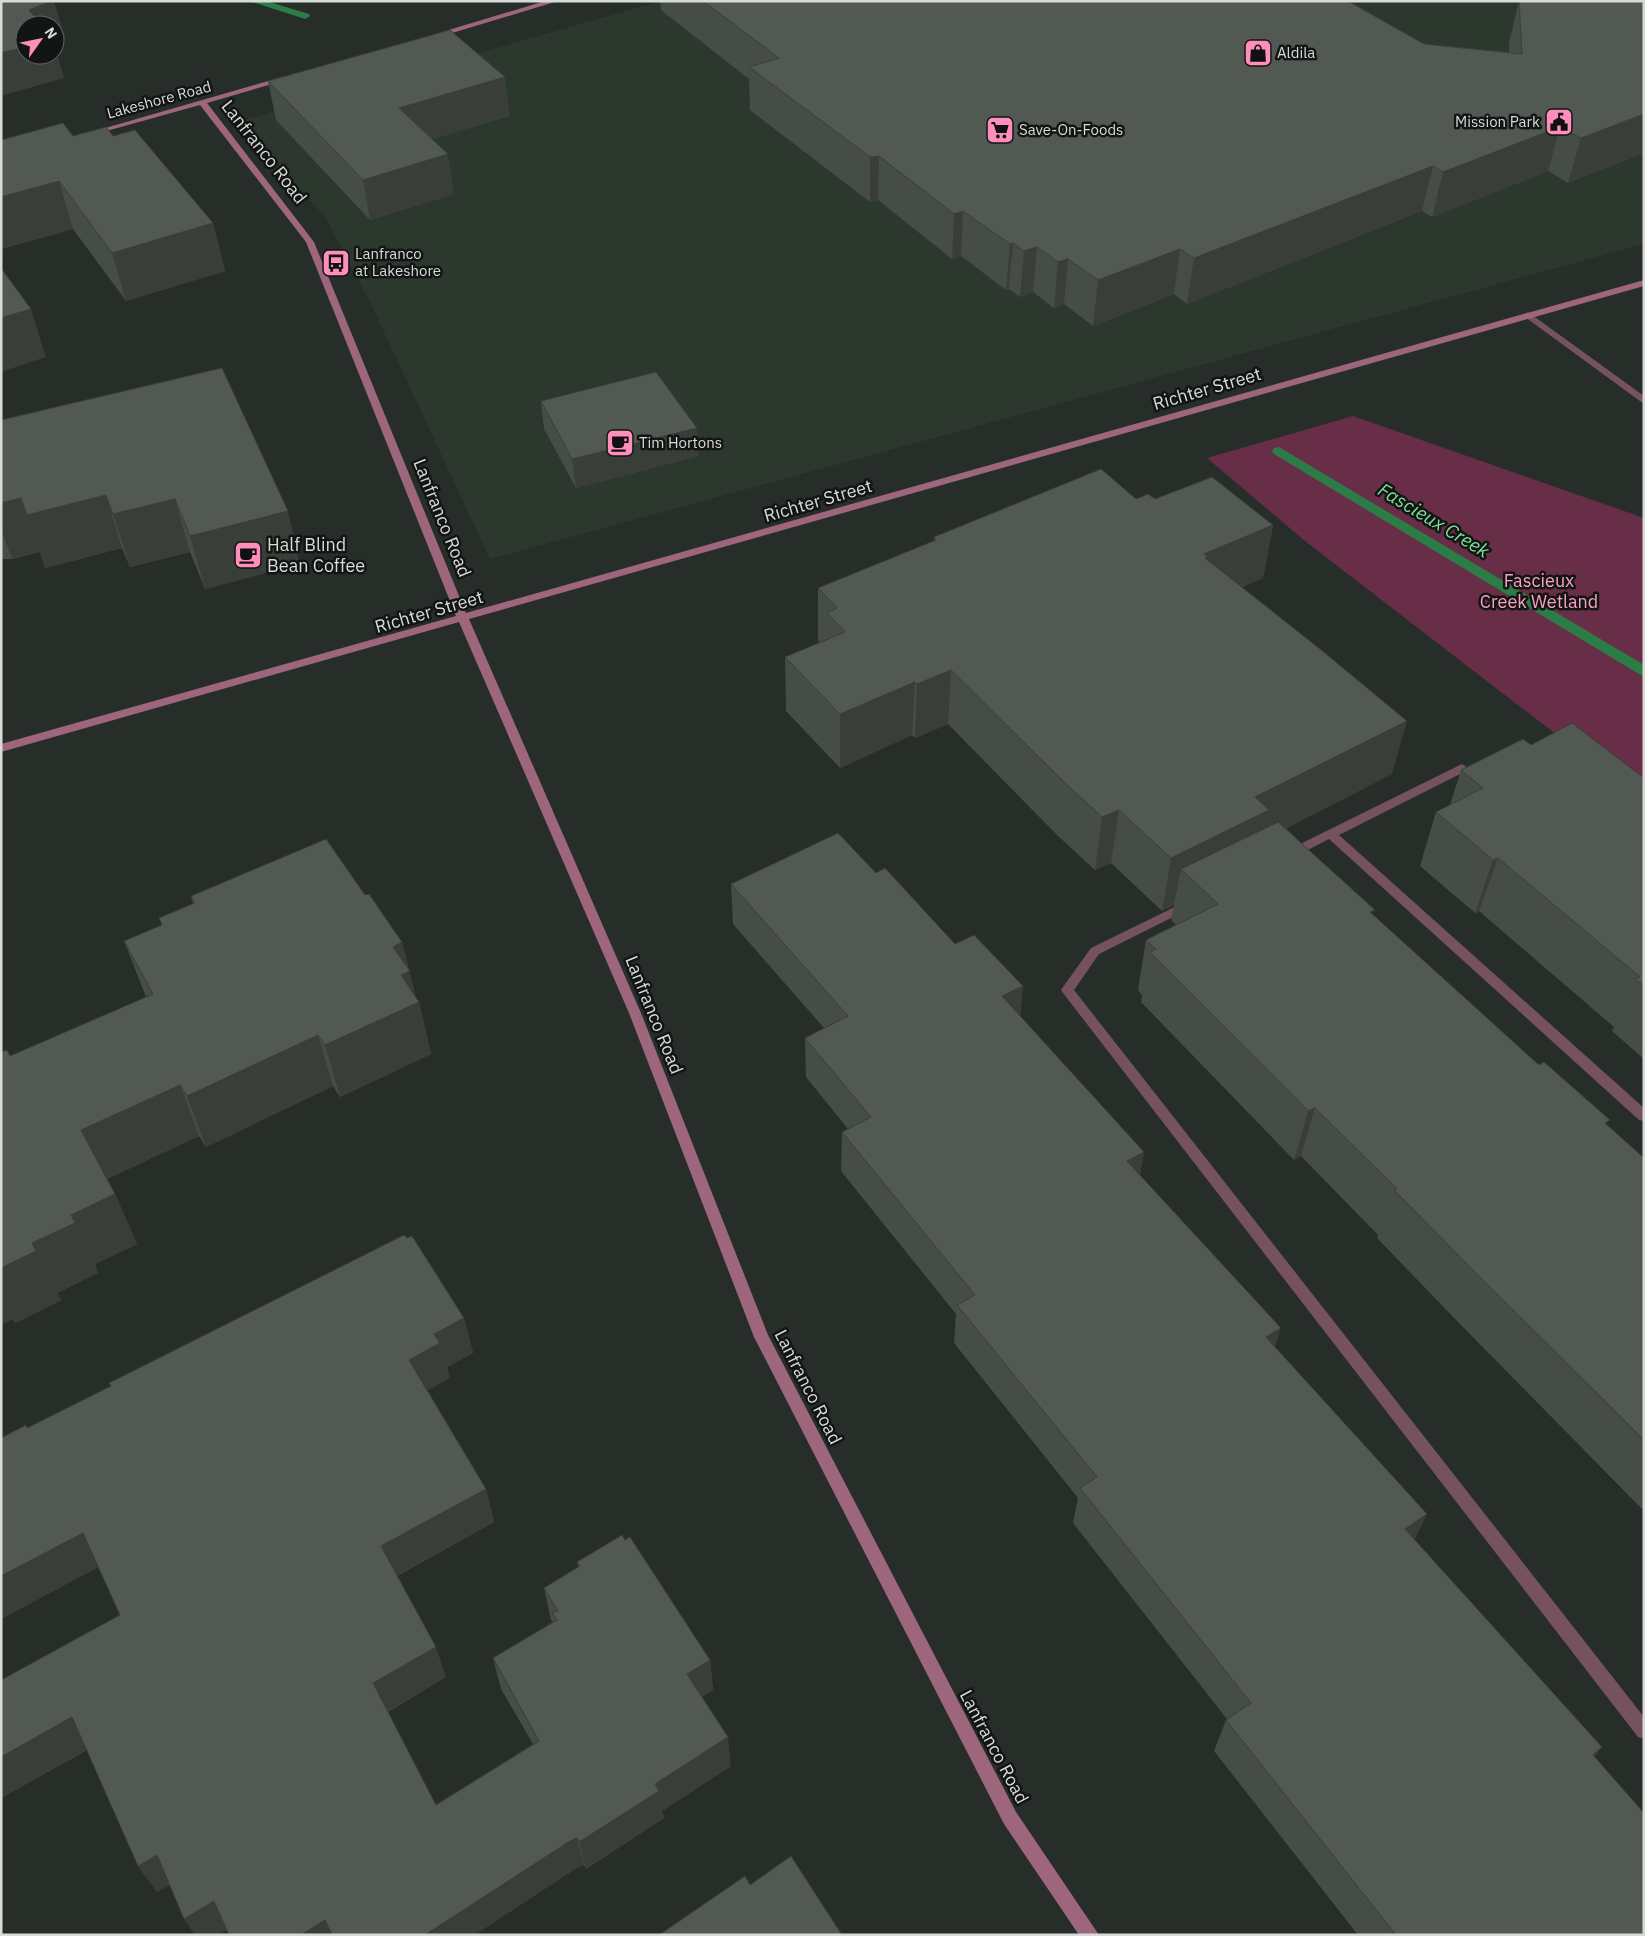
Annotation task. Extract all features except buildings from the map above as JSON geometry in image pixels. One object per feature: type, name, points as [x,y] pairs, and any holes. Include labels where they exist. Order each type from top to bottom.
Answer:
[{"type":"street","points":[[429,37],[554,1]]},
{"type":"street","name":"Lakeshore Road","points":[[87,134],[295,76]]},
{"type":"street","name":"Lanfranco Road","points":[[202,103],[310,242],[463,619],[635,1013],[761,1337],[1010,1818],[1090,1935]]},
{"type":"street","name":"Richter Street","points":[[1,748],[463,619],[1207,405],[1644,283]]},
{"type":"lane","points":[[1528,315],[1644,400]]},
{"type":"lane","points":[[1278,860],[1462,768]]},
{"type":"lane","points":[[1331,834],[1644,1116]]},
{"type":"lane","points":[[1200,899],[1095,951],[1067,990],[1644,1731]]},
{"type":"shaded area","points":[[661,1],[1644,1],[1644,244],[490,559],[371,304],[325,217],[241,121]]},
{"type":"green space","name":"Fascieux Creek Wetland","points":[[1353,416],[1644,518],[1644,802],[1305,541],[1207,458]]},
{"type":"waterway","name":"Fascieux Creek","points":[[254,1],[305,16]]},
{"type":"waterway","name":"Fascieux Creek","points":[[1279,451],[1644,672]]},
{"type":"place","name":"Aldila","points":[[1258,53]]},
{"type":"place","name":"Mission Park","points":[[1559,122]]},
{"type":"place","name":"Save-On-Foods","points":[[1000,130]]},
{"type":"place","name":"Lanfranco at Lakeshore","points":[[336,263]]},
{"type":"place","name":"Tim Hortons","points":[[620,443]]},
{"type":"place","name":"Half Blind Bean Coffee","points":[[248,555]]}]
